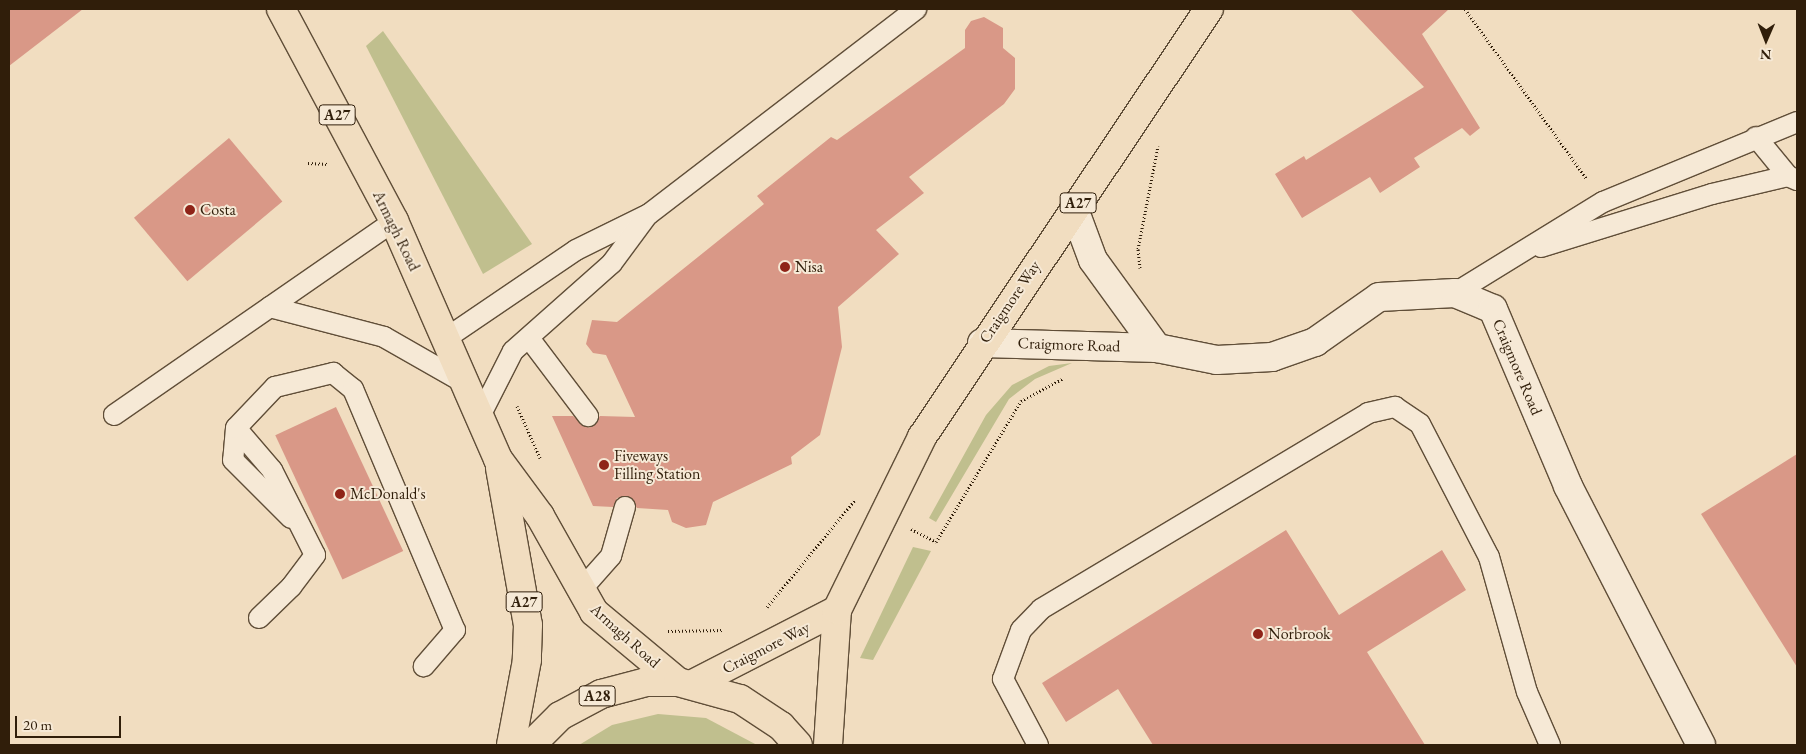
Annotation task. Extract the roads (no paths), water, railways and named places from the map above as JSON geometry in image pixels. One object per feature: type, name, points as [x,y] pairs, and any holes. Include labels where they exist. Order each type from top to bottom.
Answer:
[{"type":"main road","name":"Armagh Road","points":[[281,9],[394,221],[498,459],[540,516],[580,591],[594,612],[685,683]]},
{"type":"main road","name":"Craigmore Way","points":[[828,745],[837,610],[922,437],[982,343],[1208,9]]},
{"type":"main road","name":"Armagh Road","points":[[498,459],[528,625],[527,660],[512,745]]},
{"type":"main road","name":"Craigmore Way","points":[[685,683],[837,610]]},
{"type":"main road","name":"A28","points":[[531,745],[560,716],[601,694],[646,682],[685,683],[740,699],[781,726],[798,745]]},
{"type":"street","name":"Craigmore Road","points":[[1074,209],[1094,260],[1157,348]]},
{"type":"street","name":"Craigmore Road","points":[[982,343],[1157,348],[1216,360],[1272,357],[1315,342],[1379,297],[1455,294],[1493,309],[1568,486],[1701,745]]},
{"type":"lane","points":[[445,339],[576,250],[649,214],[916,9]]},
{"type":"lane","points":[[1455,294],[1603,202],[1756,137],[1797,122]]},
{"type":"lane","points":[[1756,137],[1793,178]]},
{"type":"lane","points":[[1515,255],[1712,194],[1793,178]]},
{"type":"lane","points":[[479,418],[508,358],[612,263],[649,214]]},
{"type":"lane","points":[[114,415],[394,221]]},
{"type":"lane","points":[[270,307],[384,337],[463,382]]},
{"type":"lane","points":[[529,338],[588,416]]},
{"type":"lane","points":[[259,618],[291,587],[314,555],[300,526],[233,460],[236,428],[275,387],[333,374],[353,389],[455,630],[424,666]]},
{"type":"lane","points":[[1038,745],[1003,679],[1021,630],[1042,609],[1368,413],[1395,407],[1420,424],[1489,557],[1527,692],[1550,745]]},
{"type":"lane","points":[[580,591],[611,556],[626,507]]},
{"type":"place","name":"Costa","points":[[190,210]]},
{"type":"place","name":"Nisa","points":[[785,267]]},
{"type":"place","name":"Fiveways Filling Station","points":[[604,465]]},
{"type":"place","name":"McDonald's","points":[[340,494]]},
{"type":"place","name":"Norbrook","points":[[1258,634]]}]
